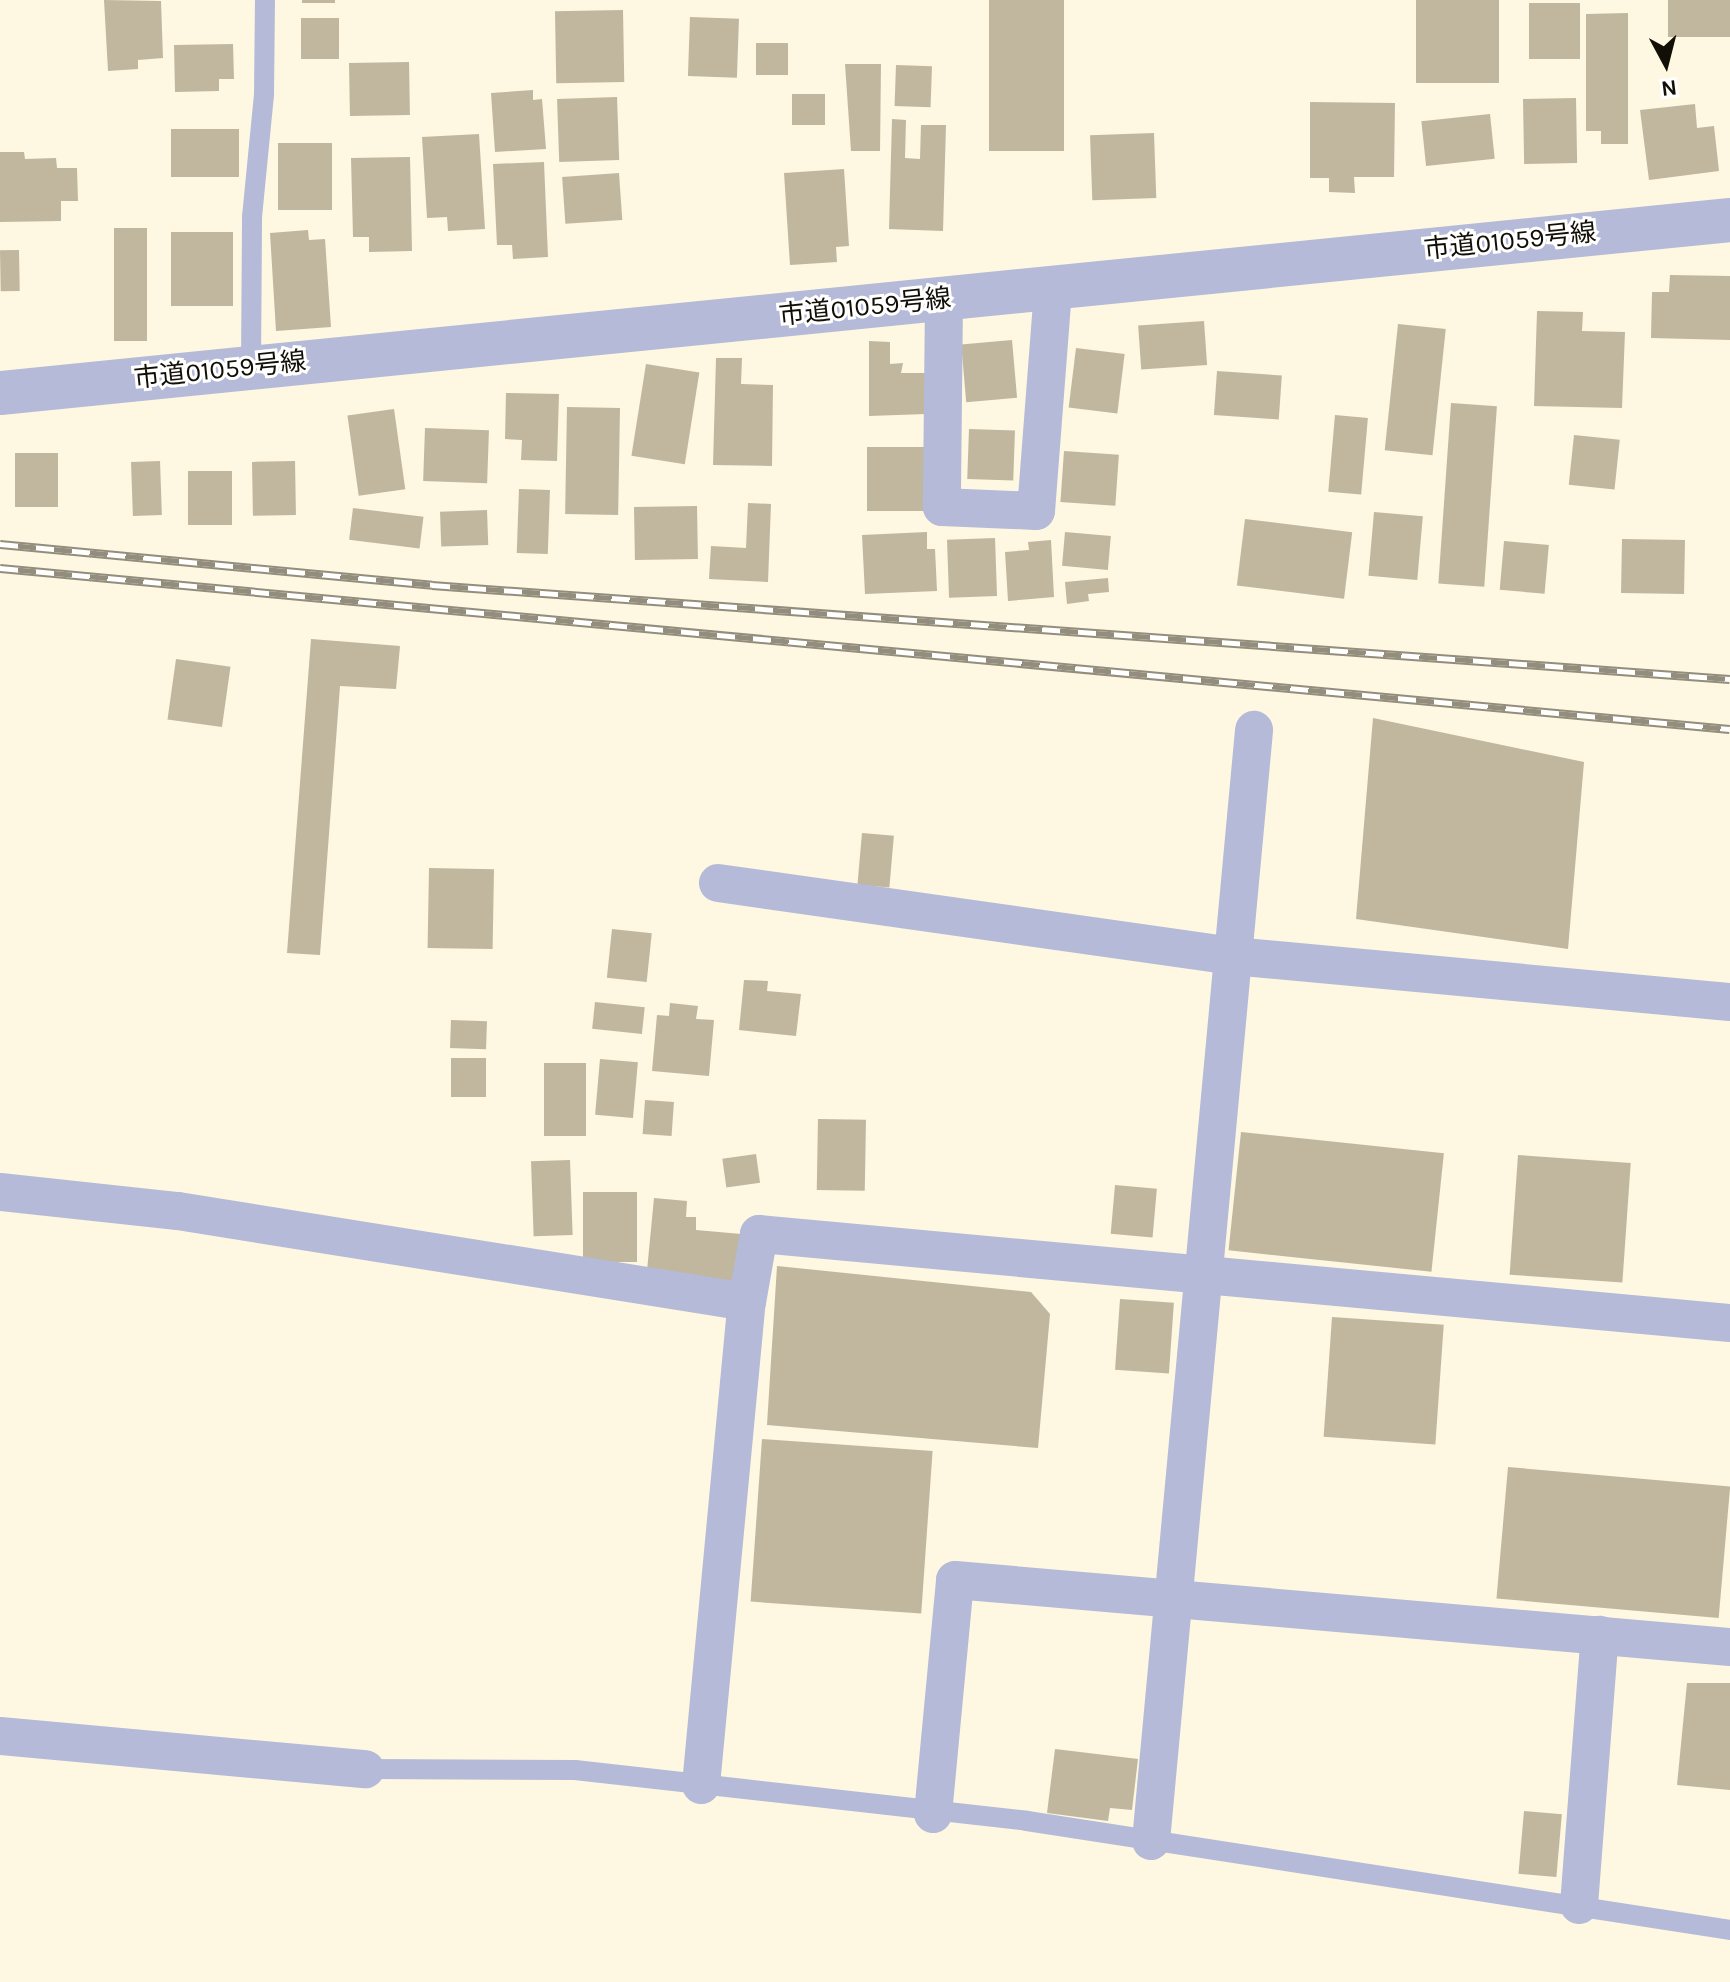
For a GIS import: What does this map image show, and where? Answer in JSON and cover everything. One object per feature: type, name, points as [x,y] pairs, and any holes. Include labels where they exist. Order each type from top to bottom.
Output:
[{"type":"street","name":"市道01059号線","points":[[0,393],[1730,220]]},
{"type":"street","points":[[944,300],[942,507],[1036,511],[1053,288]]},
{"type":"street","points":[[1151,1841],[1254,730]]},
{"type":"street","points":[[718,883],[1233,956],[1730,1002]]},
{"type":"street","points":[[0,1192],[178,1211],[747,1302]]},
{"type":"street","points":[[701,1785],[747,1302],[759,1234],[1730,1323]]},
{"type":"street","points":[[933,1814],[955,1580],[1730,1647]]},
{"type":"street","points":[[1579,1905],[1600,1635]]},
{"type":"street","points":[[0,1736],[366,1769]]},
{"type":"lane","points":[[251,367],[252,217],[264,94],[265,0]]},
{"type":"lane","points":[[366,1769],[575,1770],[933,1814],[1027,1821],[1730,1930]]},
{"type":"building","points":[[104,0],[161,1],[163,58],[138,60],[138,69],[108,71]]},
{"type":"building","points":[[302,0],[335,0],[335,3],[302,3]]},
{"type":"building","points":[[989,0],[1064,0],[1064,151],[989,151]]},
{"type":"building","points":[[1416,0],[1499,0],[1499,83],[1416,83]]},
{"type":"building","points":[[1668,0],[1730,0],[1730,37],[1668,37]]},
{"type":"building","points":[[1529,3],[1580,3],[1580,59],[1529,59]]},
{"type":"building","points":[[623,10],[624,82],[556,83],[555,11]]},
{"type":"building","points":[[1628,13],[1628,144],[1601,144],[1601,131],[1586,131],[1586,14]]},
{"type":"building","points":[[690,17],[739,19],[737,78],[688,76]]},
{"type":"building","points":[[301,18],[339,18],[339,59],[301,59]]},
{"type":"building","points":[[756,43],[788,43],[788,75],[756,75]]},
{"type":"building","points":[[233,44],[234,79],[219,79],[219,91],[175,92],[174,45]]},
{"type":"building","points":[[409,62],[410,115],[350,116],[349,63]]},
{"type":"building","points":[[845,64],[881,64],[880,151],[851,151]]},
{"type":"building","points":[[896,65],[932,66],[931,107],[895,106]]},
{"type":"building","points":[[533,90],[533,100],[542,99],[546,149],[495,152],[491,93]]},
{"type":"building","points":[[792,94],[825,94],[825,125],[792,125]]},
{"type":"building","points":[[617,97],[619,160],[559,162],[557,99]]},
{"type":"building","points":[[1576,98],[1577,163],[1524,164],[1523,99]]},
{"type":"building","points":[[1310,102],[1395,103],[1394,177],[1354,177],[1355,193],[1329,192],[1329,178],[1310,178]]},
{"type":"building","points":[[1695,104],[1697,128],[1714,126],[1719,171],[1649,180],[1640,110]]},
{"type":"building","points":[[1490,114],[1495,159],[1426,166],[1421,121]]},
{"type":"building","points":[[892,119],[906,120],[905,158],[920,159],[921,125],[946,125],[943,231],[889,229]]},
{"type":"building","points":[[171,129],[239,129],[239,177],[171,177]]},
{"type":"building","points":[[1154,133],[1156,198],[1092,200],[1090,135]]},
{"type":"building","points":[[479,134],[485,229],[448,231],[447,217],[427,218],[422,137]]},
{"type":"building","points":[[278,143],[332,143],[332,210],[278,210]]},
{"type":"building","points":[[0,152],[24,152],[25,159],[56,158],[57,168],[77,168],[78,201],[61,201],[61,221],[0,222]]},
{"type":"building","points":[[410,157],[412,251],[369,252],[369,237],[353,237],[351,158]]},
{"type":"building","points":[[544,162],[548,257],[513,259],[512,245],[497,245],[493,164]]},
{"type":"building","points":[[844,169],[849,246],[836,247],[837,262],[790,265],[784,173]]},
{"type":"building","points":[[619,173],[622,220],[565,224],[562,177]]},
{"type":"building","points":[[114,228],[147,228],[147,341],[114,341]]},
{"type":"building","points":[[308,230],[309,240],[325,239],[331,327],[276,331],[270,233]]},
{"type":"building","points":[[171,232],[233,232],[233,306],[171,306]]},
{"type":"building","points":[[0,250],[19,250],[20,291],[1,291]]},
{"type":"building","points":[[1670,275],[1730,276],[1730,340],[1651,338],[1652,292],[1669,292]]},
{"type":"building","points":[[1537,311],[1583,312],[1582,331],[1625,332],[1622,408],[1534,406]]},
{"type":"building","points":[[1204,321],[1207,365],[1141,369],[1138,326]]},
{"type":"building","points":[[1398,324],[1446,329],[1432,455],[1385,450]]},
{"type":"building","points":[[1012,340],[1017,398],[966,402],[961,344]]},
{"type":"building","points":[[869,341],[890,342],[890,364],[903,363],[901,373],[928,373],[926,414],[869,416]]},
{"type":"building","points":[[1076,348],[1125,354],[1117,414],[1069,408]]},
{"type":"building","points":[[716,358],[742,358],[741,384],[773,385],[772,466],[713,465]]},
{"type":"building","points":[[646,364],[699,372],[685,464],[631,456]]},
{"type":"building","points":[[1217,371],[1282,376],[1279,419],[1214,415]]},
{"type":"building","points":[[506,393],[559,394],[557,461],[521,460],[522,440],[505,439]]},
{"type":"building","points":[[1451,403],[1497,406],[1484,587],[1438,584]]},
{"type":"building","points":[[567,407],[620,408],[618,515],[565,514]]},
{"type":"building","points":[[394,409],[405,489],[359,496],[347,416]]},
{"type":"building","points":[[1335,415],[1368,418],[1361,495],[1328,492]]},
{"type":"building","points":[[425,428],[489,430],[487,483],[423,481]]},
{"type":"building","points":[[969,429],[1015,431],[1013,481],[967,479]]},
{"type":"building","points":[[1574,435],[1620,440],[1615,490],[1569,485]]},
{"type":"building","points":[[867,447],[924,447],[924,511],[867,511]]},
{"type":"building","points":[[1064,451],[1119,455],[1115,506],[1060,502]]},
{"type":"building","points":[[15,453],[58,453],[58,507],[15,507]]},
{"type":"building","points":[[160,461],[162,515],[133,516],[131,462]]},
{"type":"building","points":[[295,461],[296,515],[253,516],[252,462]]},
{"type":"building","points":[[188,471],[232,471],[232,525],[188,525]]},
{"type":"building","points":[[519,489],[550,490],[548,554],[517,553]]},
{"type":"building","points":[[748,503],[771,504],[768,582],[709,579],[711,546],[746,548]]},
{"type":"building","points":[[697,506],[698,559],[635,560],[634,507]]},
{"type":"building","points":[[353,508],[423,517],[420,548],[349,540]]},
{"type":"building","points":[[487,510],[488,545],[441,547],[440,512]]},
{"type":"building","points":[[1374,512],[1423,516],[1417,580],[1368,576]]},
{"type":"building","points":[[1245,519],[1352,532],[1344,599],[1237,586]]},
{"type":"building","points":[[927,532],[927,549],[935,549],[937,591],[865,594],[862,535]]},
{"type":"building","points":[[1065,532],[1111,536],[1108,570],[1062,566]]},
{"type":"building","points":[[995,538],[997,596],[949,598],[947,540]]},
{"type":"building","points":[[1622,539],[1685,540],[1684,594],[1621,593]]},
{"type":"building","points":[[1051,540],[1054,597],[1008,601],[1005,552],[1029,550],[1028,542]]},
{"type":"building","points":[[1504,541],[1549,545],[1545,594],[1500,590]]},
{"type":"building","points":[[1108,578],[1109,592],[1088,594],[1089,601],[1067,604],[1065,582]]},
{"type":"building","points":[[311,639],[400,646],[396,689],[340,686],[320,955],[287,953]]},
{"type":"building","points":[[176,659],[230,667],[222,727],[168,719]]},
{"type":"building","points":[[1373,718],[1584,762],[1568,949],[1356,919]]},
{"type":"building","points":[[862,833],[894,836],[889,888],[857,885]]},
{"type":"building","points":[[429,868],[494,869],[493,949],[428,948]]},
{"type":"building","points":[[612,929],[652,933],[647,982],[607,978]]},
{"type":"building","points":[[744,980],[768,981],[767,991],[801,994],[796,1036],[739,1030]]},
{"type":"building","points":[[595,1002],[645,1007],[642,1034],[592,1029]]},
{"type":"building","points":[[670,1003],[698,1006],[696,1019],[714,1020],[709,1076],[652,1071],[657,1015],[669,1016]]},
{"type":"building","points":[[451,1020],[487,1021],[486,1049],[450,1048]]},
{"type":"building","points":[[451,1058],[486,1058],[486,1097],[451,1097]]},
{"type":"building","points":[[600,1059],[638,1062],[633,1118],[595,1115]]},
{"type":"building","points":[[544,1063],[586,1063],[586,1136],[544,1136]]},
{"type":"building","points":[[645,1100],[674,1102],[672,1136],[643,1134]]},
{"type":"building","points":[[818,1119],[866,1120],[865,1191],[817,1190]]},
{"type":"building","points":[[1241,1132],[1444,1153],[1431,1272],[1229,1250]]},
{"type":"building","points":[[756,1154],[760,1183],[726,1187],[722,1159]]},
{"type":"building","points":[[1518,1155],[1631,1163],[1622,1283],[1510,1275]]},
{"type":"building","points":[[570,1160],[573,1235],[534,1236],[531,1161]]},
{"type":"building","points":[[1115,1185],[1157,1189],[1153,1237],[1111,1234]]},
{"type":"building","points":[[583,1192],[637,1192],[637,1262],[583,1262]]},
{"type":"building","points":[[654,1198],[687,1201],[686,1217],[696,1217],[696,1230],[741,1234],[736,1290],[646,1281]]},
{"type":"building","points":[[777,1266],[1031,1292],[1050,1314],[1038,1448],[767,1425]]},
{"type":"building","points":[[1120,1299],[1174,1303],[1169,1374],[1115,1370]]},
{"type":"building","points":[[1332,1317],[1444,1325],[1435,1445],[1324,1437]]},
{"type":"building","points":[[762,1439],[933,1451],[921,1614],[751,1602]]},
{"type":"building","points":[[1508,1467],[1730,1486],[1719,1618],[1496,1598]]},
{"type":"building","points":[[1687,1683],[1730,1683],[1730,1790],[1677,1785]]},
{"type":"building","points":[[1055,1749],[1138,1759],[1132,1810],[1110,1808],[1108,1821],[1047,1813]]},
{"type":"building","points":[[1524,1811],[1562,1814],[1556,1877],[1519,1874]]},
{"type":"railway","points":[[0,544],[432,585],[1730,679]]},
{"type":"railway","points":[[0,568],[1730,729]]}]
